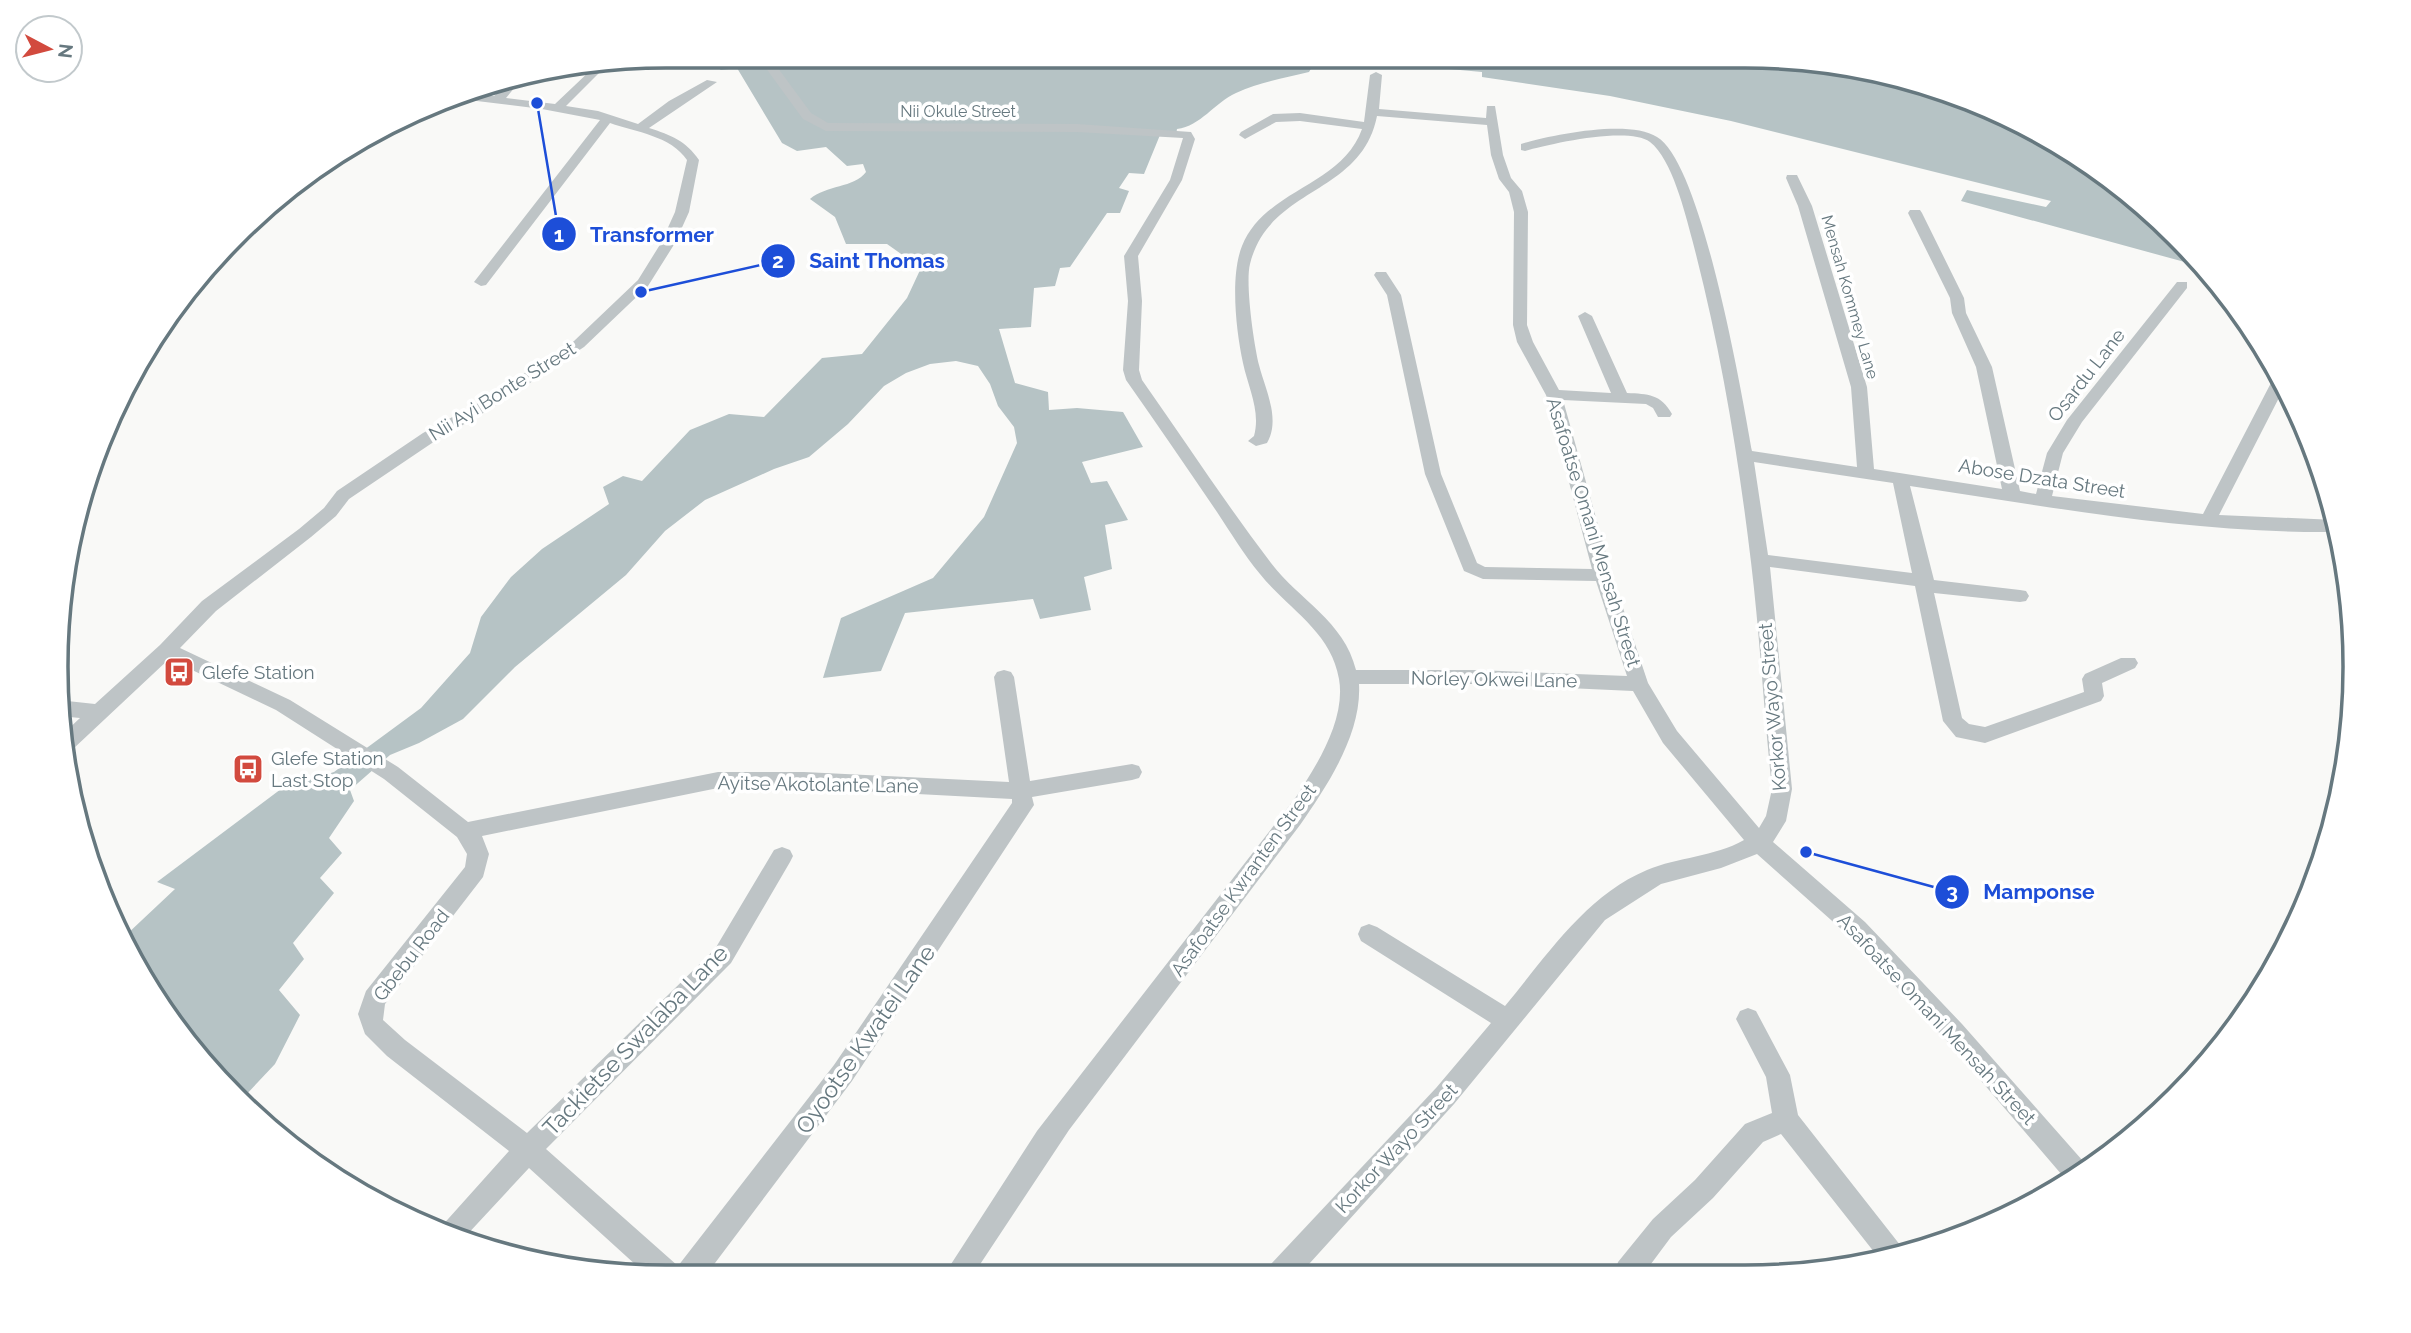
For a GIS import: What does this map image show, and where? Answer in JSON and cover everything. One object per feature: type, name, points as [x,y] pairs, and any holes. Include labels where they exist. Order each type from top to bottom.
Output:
[{"type":"street","name":"Nii Okule Street","points":[[772,68],[807,116],[825,127],[1063,128],[1187,135]]},
{"type":"street","points":[[558,107],[595,72]]},
{"type":"street","points":[[1256,441],[1261,439],[1264,433],[1261,393],[1251,369],[1248,352],[1242,267],[1244,258],[1253,235],[1267,216],[1331,176],[1359,152],[1371,119],[1376,75]]},
{"type":"street","points":[[640,129],[673,104],[711,82]]},
{"type":"street","points":[[498,99],[506,91]]},
{"type":"street","name":"Nii Ayi Bonte Street","points":[[72,737],[167,650],[209,606],[305,533],[343,495],[394,459],[486,405],[579,344],[643,283],[668,243],[682,212],[693,160],[685,148],[668,138],[608,118],[558,107],[482,98]]},
{"type":"street","name":"Asafoatse Omani Mensah Street","points":[[1371,119],[1492,116],[1504,179],[1515,191],[1521,212],[1520,325],[1525,342],[1554,396],[1603,575],[1639,684],[1670,737],[1759,843],[1857,929],[1954,1031],[2072,1167]]},
{"type":"street","points":[[481,282],[608,118]]},
{"type":"street","points":[[1245,135],[1273,118],[1371,119]]},
{"type":"street","name":"Asafoatse Kwranten Street","points":[[964,1265],[1059,1122],[1287,827],[1324,770],[1344,723],[1348,677],[1343,653],[1328,629],[1312,612],[1286,593],[1266,570],[1134,380],[1131,370],[1135,301],[1131,256],[1176,180],[1189,139],[1187,135]]},
{"type":"street","name":"Korkor Wayo Street","points":[[1288,1265],[1445,1096],[1597,913],[1616,899],[1660,875],[1751,849],[1772,829],[1782,789],[1760,560],[1743,455],[1704,254],[1683,187],[1668,153],[1652,138],[1639,135],[1564,136],[1525,147]]},
{"type":"street","name":"Mensah Kommey Lane","points":[[1792,178],[1805,206],[1859,387],[1866,471]]},
{"type":"street","points":[[1915,213],[1957,299],[1959,313],[1984,367],[2012,494]]},
{"type":"street","points":[[1381,275],[1394,295],[1433,474],[1470,567],[1483,573],[1603,575]]},
{"type":"street","name":"Osardu Lane","points":[[2043,500],[2055,453],[2076,420],[2182,285]]},
{"type":"street","points":[[1585,316],[1621,398]]},
{"type":"street","points":[[2208,520],[2275,390]]},
{"type":"street","points":[[1554,396],[1649,399],[1659,405],[1664,414]]},
{"type":"street","name":"Abose Dzata Street","points":[[1743,455],[1866,471],[2106,510],[2208,520],[2325,525]]},
{"type":"street","points":[[1900,477],[1953,721],[1963,731],[1984,735],[2094,696],[2092,680],[2128,663]]},
{"type":"street","points":[[1760,560],[2020,596]]},
{"type":"street","points":[[167,650],[273,699],[391,773],[465,831]]},
{"type":"street","points":[[1004,677],[1021,791]]},
{"type":"street","name":"Norley Okwei Lane","points":[[1348,677],[1477,677],[1639,684]]},
{"type":"street","points":[[70,709],[99,712]]},
{"type":"street","name":"Ayitse Akotolante Lane","points":[[465,831],[718,780],[804,779],[1021,791],[1132,772]]},
{"type":"street","name":"Oyootse Kwatei Lane","points":[[697,1265],[772,1172],[929,948],[995,843],[1023,805],[1021,791]]},
{"type":"street","name":"Gbebu Road","points":[[465,831],[475,844],[478,854],[475,870],[374,999],[370,1014],[373,1026],[396,1048],[528,1150],[656,1264]]},
{"type":"street","name":"Tackietse Swalaba Lane","points":[[456,1226],[528,1150],[723,956],[782,856]]},
{"type":"street","points":[[1369,934],[1508,1021]]},
{"type":"street","points":[[1748,1020],[1778,1075],[1786,1120],[1886,1247]]},
{"type":"street","points":[[1633,1265],[1662,1228],[1704,1189],[1754,1133],[1786,1120]]},
{"type":"shaded area","points":[[737,68],[1311,68],[1309,72],[1245,89],[1228,97],[1193,124],[1177,129],[1176,135],[1160,135],[1144,174],[1129,173],[1119,188],[1129,191],[1120,213],[1107,213],[1070,267],[1060,268],[1055,286],[1034,288],[1031,327],[999,329],[1015,383],[1048,392],[1049,410],[1077,408],[1123,412],[1143,447],[1082,462],[1091,483],[1107,481],[1128,520],[1105,525],[1112,569],[1084,577],[1091,610],[1040,619],[1033,599],[905,613],[881,671],[823,678],[841,618],[933,578],[984,517],[1017,443],[1014,427],[998,406],[990,384],[978,366],[956,361],[930,364],[906,373],[884,386],[848,424],[809,457],[774,469],[705,500],[665,531],[626,575],[515,667],[463,719],[390,755],[350,790],[354,801],[329,838],[342,853],[320,878],[334,893],[293,943],[304,959],[279,990],[300,1015],[275,1064],[247,1094],[192,1031],[148,966],[130,931],[175,889],[157,882],[281,789],[334,772],[421,708],[470,653],[481,617],[511,577],[542,549],[609,504],[603,487],[623,476],[642,481],[690,430],[729,414],[764,417],[822,358],[862,354],[907,298],[921,268],[887,244],[846,244],[835,217],[810,199],[861,177],[866,172],[863,164],[847,166],[826,147],[797,151],[782,143]]},
{"type":"shaded area","points":[[1438,68],[1744,68],[1823,73],[1899,89],[1973,114],[2044,148],[2109,192],[2168,243],[2185,262],[1961,201],[1967,190],[2046,207],[2051,201],[1731,121],[1610,96],[1482,77],[1482,72]]},
{"type":"place","name":"Transformer","points":[[537,103]]},
{"type":"place","name":"Saint Thomas","points":[[641,292]]},
{"type":"place","name":"Glefe Station","points":[[179,672]]},
{"type":"place","name":"Glefe Station Last Stop","points":[[248,769]]},
{"type":"place","name":"Mamponse","points":[[1806,852]]}]
